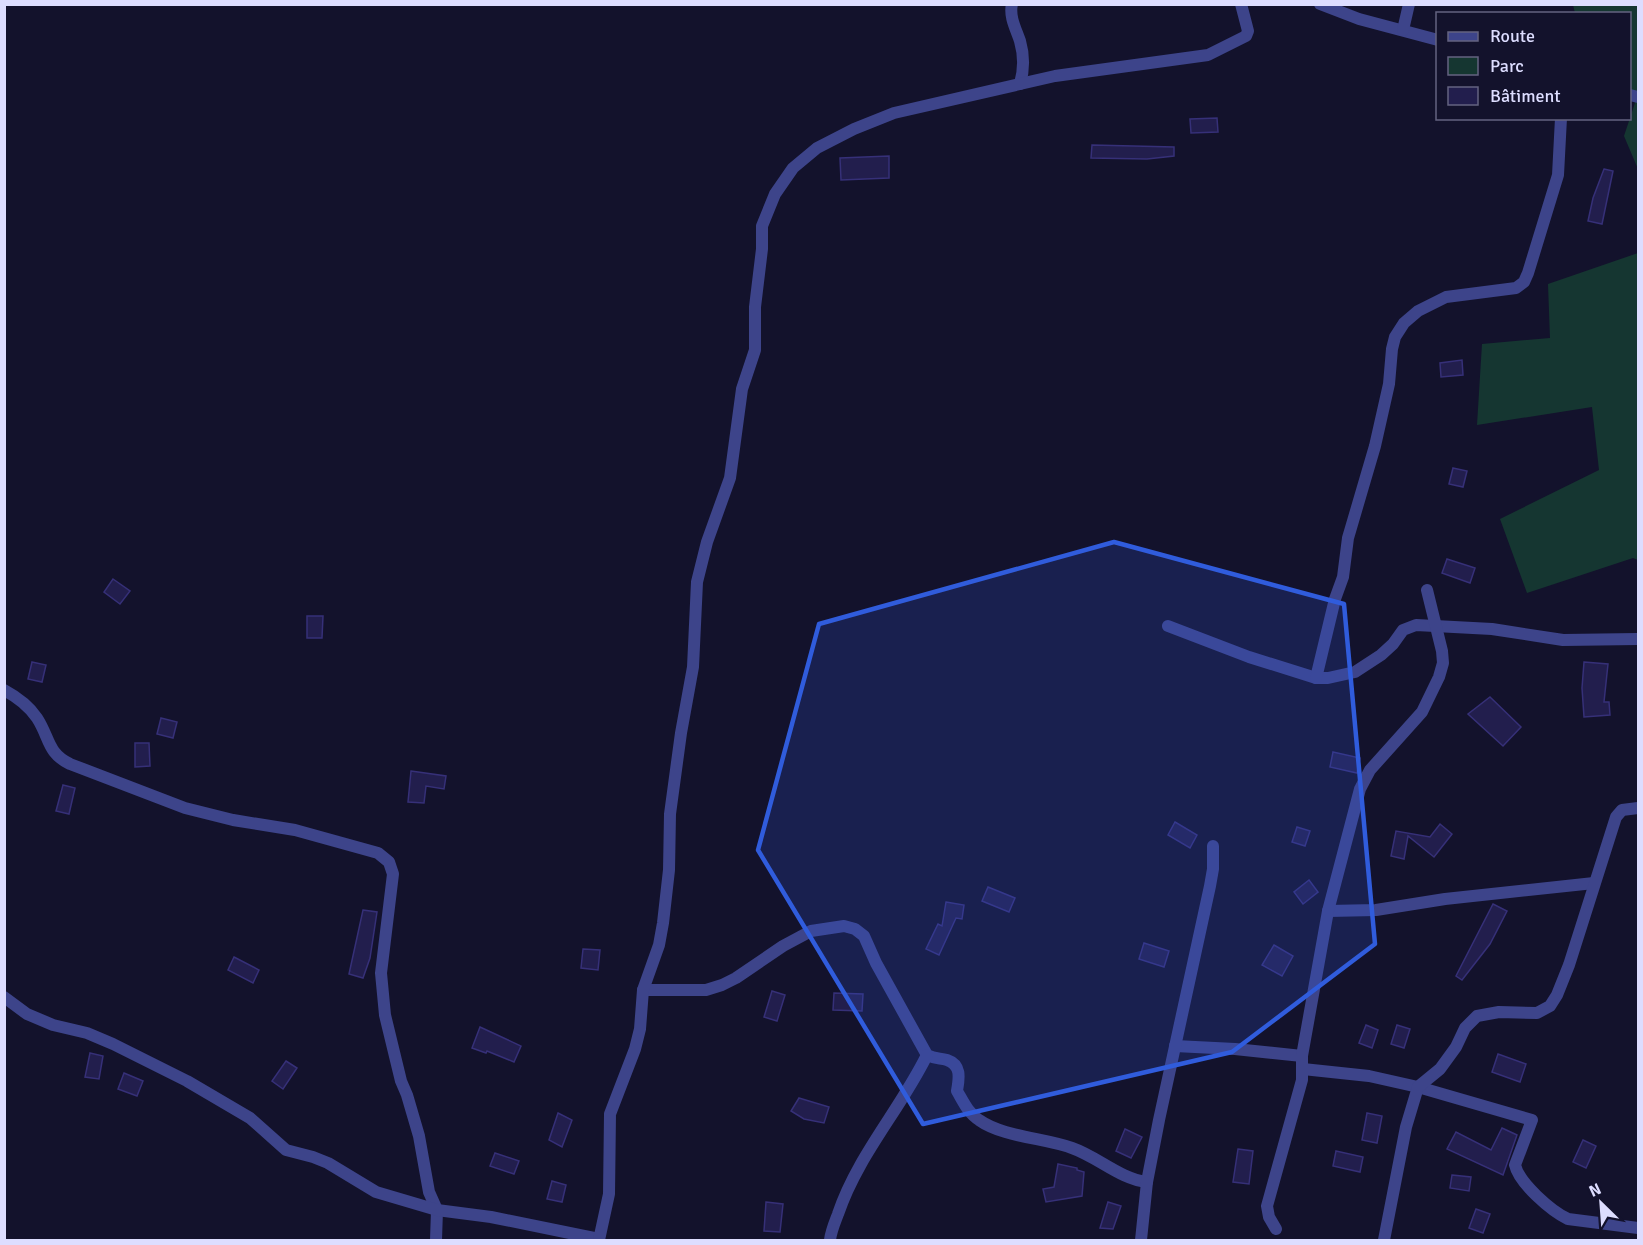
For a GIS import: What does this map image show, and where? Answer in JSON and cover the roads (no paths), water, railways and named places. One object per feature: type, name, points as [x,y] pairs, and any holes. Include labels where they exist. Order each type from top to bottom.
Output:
[{"type":"street","points":[[1012,4],[1011,16],[1022,50],[1020,84]]},
{"type":"street","points":[[4,998],[27,1014],[53,1025],[113,1044],[223,1101],[250,1118],[286,1150],[328,1163],[376,1192],[437,1210],[490,1217],[599,1240],[609,1194],[610,1114],[635,1049],[640,1029],[643,990],[659,945],[663,923],[669,870],[670,814],[693,667],[697,582],[707,542],[730,478],[742,389],[755,350],[755,308],[762,249],[762,226],[775,194],[793,168],[817,148],[854,129],[894,113],[1055,76],[1208,55],[1246,36],[1248,31],[1241,4]]},
{"type":"street","points":[[1320,4],[1359,18],[1436,40]]},
{"type":"street","points":[[1403,30],[1409,4]]},
{"type":"street","points":[[1316,678],[1335,599],[1343,577],[1348,538],[1380,426],[1389,384],[1395,337],[1404,323],[1418,311],[1446,297],[1516,288],[1524,282],[1558,175],[1561,120]]},
{"type":"street","points":[[1276,1229],[1269,1217],[1268,1206],[1291,1125],[1328,911],[1360,789],[1370,770],[1422,712],[1439,677],[1443,663],[1426,590]]},
{"type":"street","points":[[1168,626],[1249,657],[1316,678],[1328,678],[1355,672],[1381,655],[1403,630],[1416,625],[1492,629],[1563,640],[1638,639]]},
{"type":"street","points":[[4,690],[19,698],[36,717],[54,753],[70,764],[185,808],[233,820],[324,837],[378,853],[389,862],[393,874],[381,973],[385,1015],[399,1074],[419,1136],[429,1192],[437,1210],[436,1240]]},
{"type":"street","points":[[1384,1240],[1406,1127],[1418,1087],[1440,1069],[1456,1047],[1465,1028],[1477,1016],[1499,1012],[1537,1013],[1550,1006],[1569,965],[1616,817],[1622,810],[1638,808]]},
{"type":"street","points":[[1142,1240],[1147,1182],[1210,886],[1213,846]]},
{"type":"street","points":[[1328,911],[1376,910],[1456,898],[1594,883]]},
{"type":"street","points":[[643,990],[706,990],[736,978],[783,946],[811,931],[844,926],[855,929],[864,936],[876,963],[927,1055],[947,1060],[955,1065],[960,1074],[957,1091],[969,1112],[994,1128],[1072,1148],[1134,1181],[1147,1182]]},
{"type":"street","points":[[1175,1046],[1235,1049],[1302,1062],[1418,1087],[1532,1120],[1515,1165],[1522,1180],[1558,1215],[1568,1219],[1638,1228]]},
{"type":"street","points":[[830,1240],[843,1198],[868,1150],[914,1081],[927,1055]]}]
